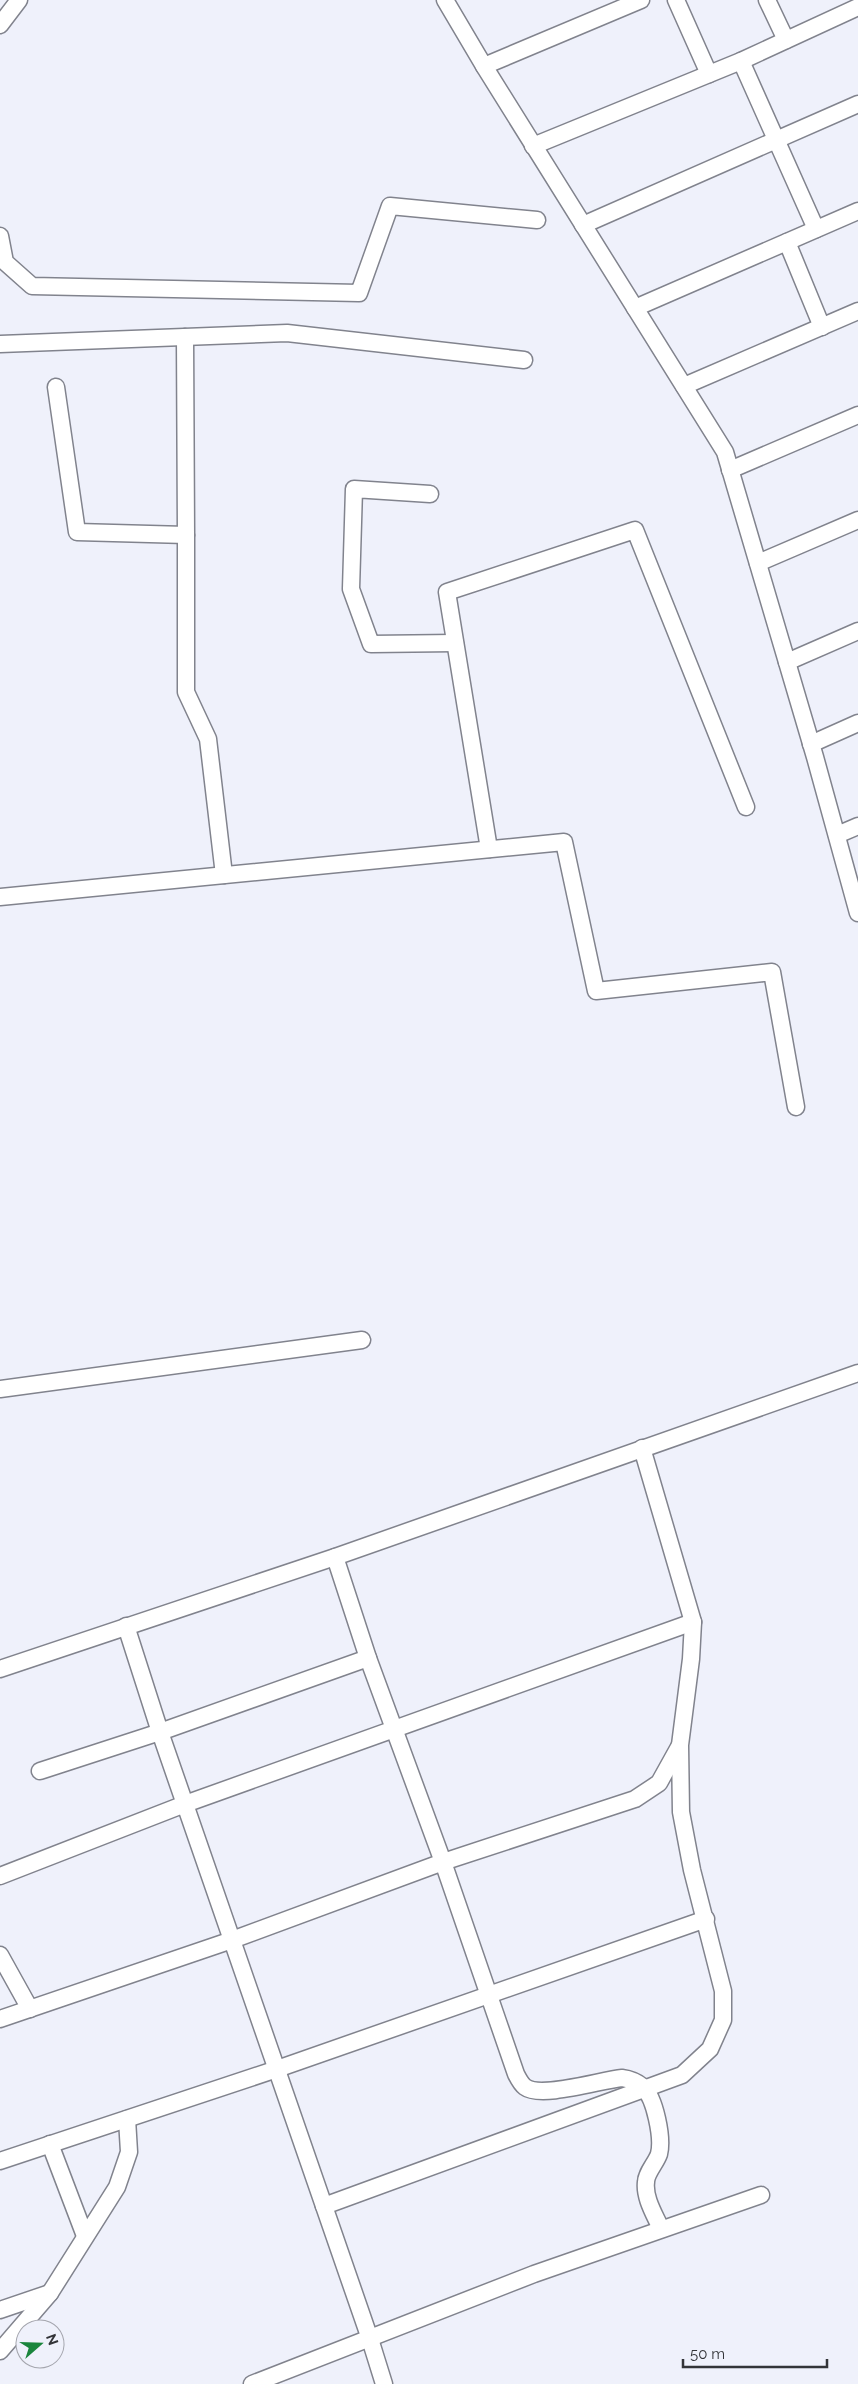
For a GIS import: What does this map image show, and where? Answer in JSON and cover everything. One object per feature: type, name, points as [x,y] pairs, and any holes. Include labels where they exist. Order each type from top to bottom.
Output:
[{"type":"street","points":[[0,25],[19,0]]},
{"type":"street","points":[[445,0],[533,146],[725,452],[811,744],[858,913]]},
{"type":"street","points":[[484,66],[641,0]]},
{"type":"street","points":[[676,0],[709,74]]},
{"type":"street","points":[[767,0],[786,40]]},
{"type":"street","points":[[533,146],[741,61],[858,7]]},
{"type":"street","points":[[741,61],[816,229]]},
{"type":"street","points":[[583,225],[858,104]]},
{"type":"street","points":[[0,236],[6,262],[32,286],[360,293],[390,206],[537,220]]},
{"type":"street","points":[[635,308],[858,211]]},
{"type":"street","points":[[787,242],[822,327]]},
{"type":"street","points":[[684,386],[822,327],[856,316]]},
{"type":"street","points":[[0,344],[287,333],[524,360]]},
{"type":"street","points":[[186,337],[186,692],[208,739],[224,875]]},
{"type":"street","points":[[56,387],[77,532],[186,535]]},
{"type":"street","points":[[730,470],[858,415]]},
{"type":"street","points":[[430,494],[354,489],[351,589],[371,644],[455,643]]},
{"type":"street","points":[[758,563],[858,520]]},
{"type":"street","points":[[489,849],[447,592],[635,530],[746,807]]},
{"type":"street","points":[[787,662],[858,631]]},
{"type":"street","points":[[811,744],[858,723]]},
{"type":"street","points":[[837,835],[858,826]]},
{"type":"street","points":[[0,897],[564,842],[596,991],[772,972],[796,1107]]},
{"type":"street","points":[[0,1389],[362,1340]]},
{"type":"street","points":[[0,1669],[335,1557],[858,1373]]},
{"type":"street","points":[[324,2206],[682,2075],[710,2049],[723,2020],[723,1991],[692,1870],[681,1812],[680,1745],[691,1659],[693,1622],[642,1448]]},
{"type":"street","points":[[335,1557],[368,1658],[443,1862],[516,2074],[525,2087],[536,2091],[553,2091],[622,2078],[631,2080],[645,2088],[656,2113],[661,2136],[659,2152],[646,2179],[646,2192],[662,2229]]},
{"type":"street","points":[[0,1876],[185,1804],[693,1622]]},
{"type":"street","points":[[126,1626],[160,1732],[370,2338],[384,2384]]},
{"type":"street","points":[[40,1771],[160,1732],[368,1658]]},
{"type":"street","points":[[0,2019],[232,1940],[443,1862],[634,1799],[659,1783],[680,1745]]},
{"type":"street","points":[[0,2161],[277,2069],[706,1919]]},
{"type":"street","points":[[0,1955],[30,2009]]},
{"type":"street","points":[[0,2352],[50,2293],[117,2187],[129,2152],[126,2119]]},
{"type":"street","points":[[50,2144],[85,2236]]},
{"type":"street","points":[[252,2384],[534,2274],[761,2195]]},
{"type":"street","points":[[0,2310],[50,2293]]}]
